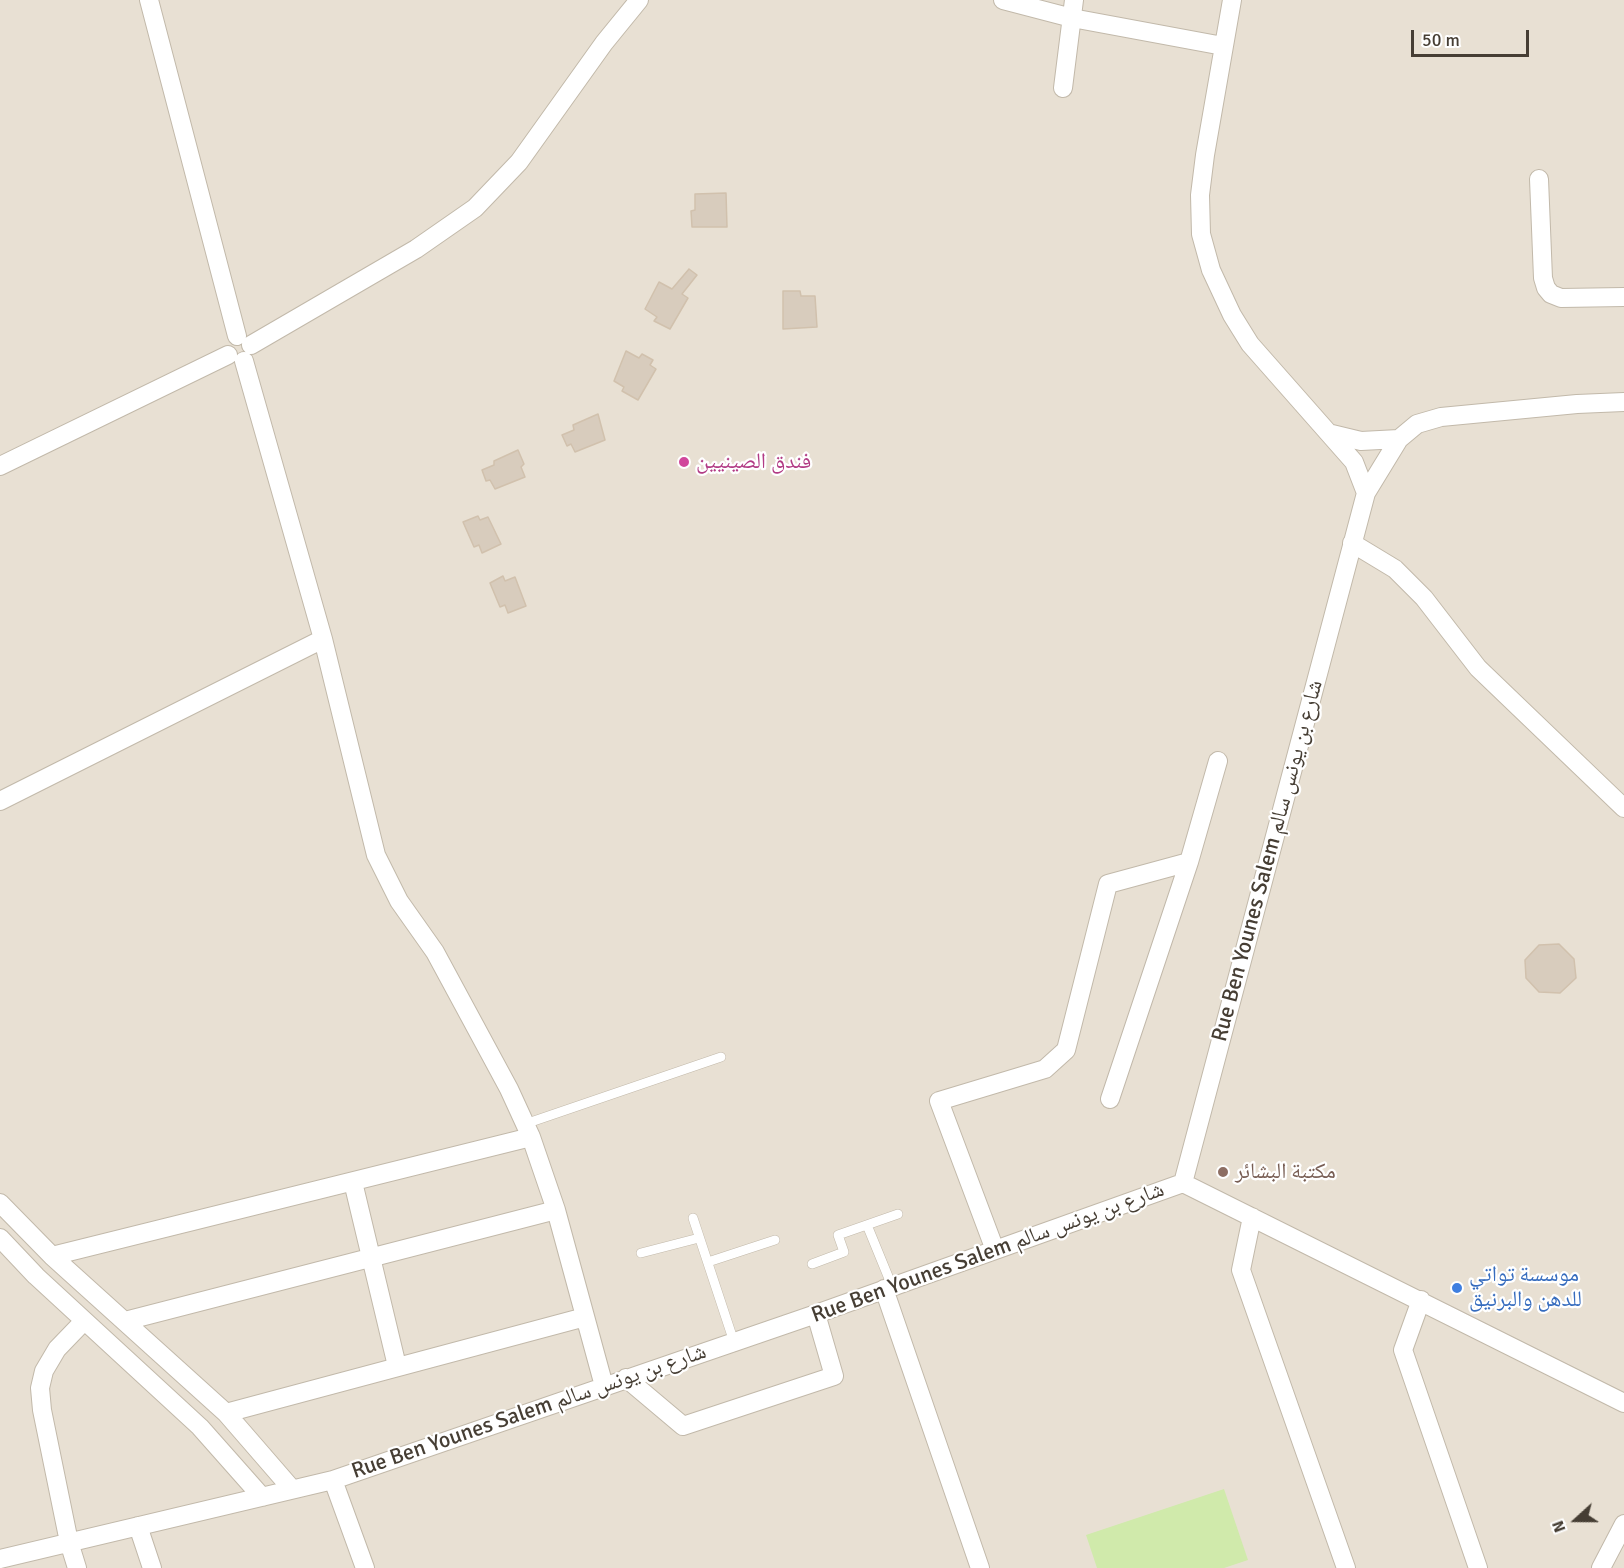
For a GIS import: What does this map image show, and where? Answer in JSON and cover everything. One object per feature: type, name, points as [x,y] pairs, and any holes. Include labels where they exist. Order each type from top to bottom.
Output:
[{"type":"street","points":[[149,0],[240,349],[323,639],[376,855],[399,901],[435,952],[509,1089],[528,1131],[556,1210],[604,1386]]},
{"type":"street","points":[[0,466],[240,349],[416,249],[474,208],[519,162],[604,43],[639,0]]},
{"type":"street","points":[[1003,0],[1072,18],[1223,46]]},
{"type":"street","points":[[1063,88],[1074,0]]},
{"type":"street","points":[[1232,0],[1200,195],[1201,234],[1211,270],[1232,315],[1250,344],[1332,434],[1354,462],[1366,493]]},
{"type":"street","points":[[1539,179],[1543,278],[1546,288],[1551,294],[1561,298],[1624,297]]},
{"type":"street","name":"Rue Ben Younes Salem شارع بن يونس سالم","points":[[0,1559],[262,1497],[291,1488],[333,1480],[816,1314],[1183,1183],[1366,493],[1399,439],[1417,424],[1441,417],[1576,404],[1624,402]]},
{"type":"street","points":[[1332,434],[1361,441],[1399,439]]},
{"type":"street","points":[[1352,543],[1395,569],[1417,591],[1478,668],[1624,808]]},
{"type":"street","points":[[0,801],[323,639]]},
{"type":"street","points":[[1110,1099],[1189,862],[1218,761]]},
{"type":"street","points":[[995,1250],[939,1101],[1045,1069],[1066,1050],[1108,884],[1189,862]]},
{"type":"street","points":[[52,1256],[353,1182],[528,1131]]},
{"type":"street","points":[[353,1182],[397,1366]]},
{"type":"street","points":[[1183,1183],[1624,1402]]},
{"type":"street","points":[[0,1203],[52,1256],[226,1413],[291,1488]]},
{"type":"street","points":[[125,1322],[556,1210]]},
{"type":"street","points":[[1252,1217],[1241,1270],[1346,1568]]},
{"type":"street","points":[[0,1238],[84,1321],[200,1427],[262,1497]]},
{"type":"street","points":[[888,1287],[980,1568]]},
{"type":"street","points":[[1421,1300],[1403,1350],[1478,1568]]},
{"type":"street","points":[[626,1378],[683,1426],[834,1376],[816,1314]]},
{"type":"street","points":[[226,1413],[585,1317]]},
{"type":"street","points":[[77,1568],[69,1542],[42,1410],[40,1388],[44,1371],[57,1349],[84,1321]]},
{"type":"street","points":[[333,1480],[365,1568]]},
{"type":"street","points":[[138,1526],[152,1568]]},
{"type":"street","points":[[1601,1568],[1624,1527]]},
{"type":"lane","points":[[528,1131],[721,1057]]},
{"type":"lane","points":[[812,1264],[844,1252],[838,1235],[898,1214]]},
{"type":"lane","points":[[693,1218],[734,1342]]},
{"type":"lane","points":[[867,1225],[888,1287]]},
{"type":"lane","points":[[641,1252],[699,1238]]},
{"type":"lane","points":[[708,1262],[775,1240]]},
{"type":"shaded area","points":[[0,0],[1624,0],[1624,1568],[0,1568]]},
{"type":"green space","points":[[1224,1489],[1248,1560],[1224,1568],[1097,1568],[1086,1535]]},
{"type":"building","points":[[726,193],[727,227],[692,227],[691,211],[695,210],[695,194]]},
{"type":"building","points":[[689,269],[697,275],[682,294],[688,298],[670,329],[654,321],[657,317],[645,309],[659,282],[672,289]]},
{"type":"building","points":[[783,291],[800,291],[801,296],[815,296],[817,327],[783,329]]},
{"type":"building","points":[[626,351],[639,358],[642,354],[653,360],[650,365],[656,369],[638,400],[622,391],[624,387],[614,381]]},
{"type":"building","points":[[598,414],[605,440],[575,452],[571,444],[567,446],[562,435],[574,430],[573,425]]},
{"type":"building","points":[[518,450],[524,464],[521,467],[525,477],[495,489],[490,480],[486,481],[482,470],[494,465],[494,461]]},
{"type":"building","points":[[478,516],[480,520],[488,517],[501,544],[482,553],[479,545],[474,547],[463,522]]},
{"type":"building","points":[[503,576],[505,581],[515,577],[526,606],[508,613],[505,605],[500,607],[490,583]]},
{"type":"building","points":[[1559,944],[1574,959],[1576,978],[1560,993],[1539,992],[1526,978],[1525,960],[1539,945]]},
{"type":"place","name":"فندق الصينيين","points":[[684,462]]},
{"type":"place","name":"مكتبة البشائر","points":[[1223,1172]]},
{"type":"place","name":"موسسة تواتي للدهن والبرنيق","points":[[1457,1288]]}]
